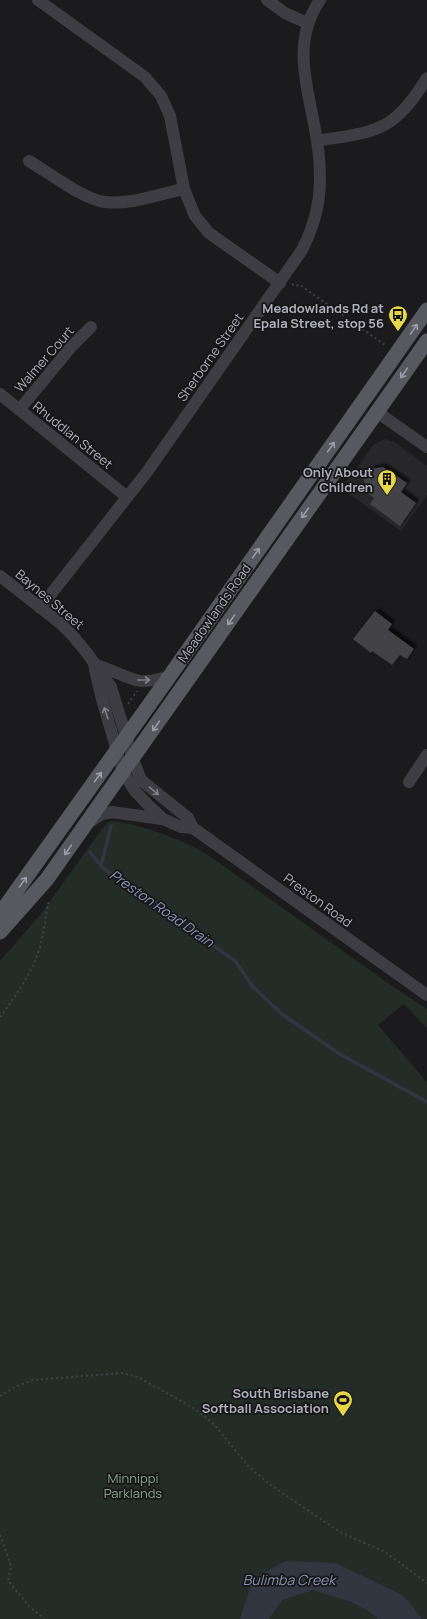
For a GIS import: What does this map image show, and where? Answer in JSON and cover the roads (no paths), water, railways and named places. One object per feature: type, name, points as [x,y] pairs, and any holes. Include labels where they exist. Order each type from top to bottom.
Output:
[{"type":"main road","name":"Meadowlands Road","points":[[0,914],[427,310]]},
{"type":"main road","name":"Meadowlands Road","points":[[0,932],[47,879],[427,341]]},
{"type":"street","points":[[38,0],[145,77],[161,96],[170,116],[184,189],[195,216],[209,234],[281,281]]},
{"type":"street","points":[[267,0],[285,13],[307,23]]},
{"type":"street","name":"Sherborne Street","points":[[40,608],[147,472],[281,281],[312,232],[319,205],[320,179],[317,142],[305,80],[303,58],[307,23],[320,0]]},
{"type":"street","points":[[317,142],[372,131],[396,118],[413,99],[427,78]]},
{"type":"street","points":[[29,160],[81,193],[104,202],[123,202],[184,189]]},
{"type":"street","name":"Walmer Court","points":[[19,410],[72,346],[91,327]]},
{"type":"street","name":"Rhuddlan Street","points":[[0,394],[128,497]]},
{"type":"street","points":[[377,412],[427,447]]},
{"type":"street","name":"Baynes Street","points":[[0,576],[72,635],[87,653],[94,665],[111,687],[133,759]]},
{"type":"street","points":[[94,665],[106,667],[125,676],[143,681],[169,677]]},
{"type":"street","name":"Baynes Street","points":[[94,665],[123,772]]},
{"type":"street","points":[[409,782],[427,755]]},
{"type":"street","name":"Preston Road","points":[[133,759],[141,780],[188,818],[193,828],[427,995]]},
{"type":"street","name":"Preston Road","points":[[123,772],[138,795],[163,819],[181,827],[193,828]]},
{"type":"street","points":[[86,824],[102,814],[112,812],[163,819]]},
{"type":"water","name":"Bulimba Creek","points":[[286,1561],[336,1563],[404,1596],[422,1619],[378,1619],[367,1610],[351,1602],[313,1590],[282,1600],[269,1619],[240,1619],[251,1585],[258,1576]]},
{"type":"waterway","points":[[101,866],[111,826]]},
{"type":"waterway","name":"Preston Road Drain","points":[[90,852],[101,866],[129,888],[181,918],[206,940],[235,961],[253,987],[282,1014],[338,1053],[427,1102]]},
{"type":"place","name":"Meadowlands Rd at Epala Street, stop 56","points":[[398,332]]},
{"type":"place","name":"Only About Children","points":[[387,496]]},
{"type":"place","name":"South Brisbane Softball Association","points":[[343,1417]]},
{"type":"park label","name":"Minnippi Parklands","points":[[133,1486]]}]
